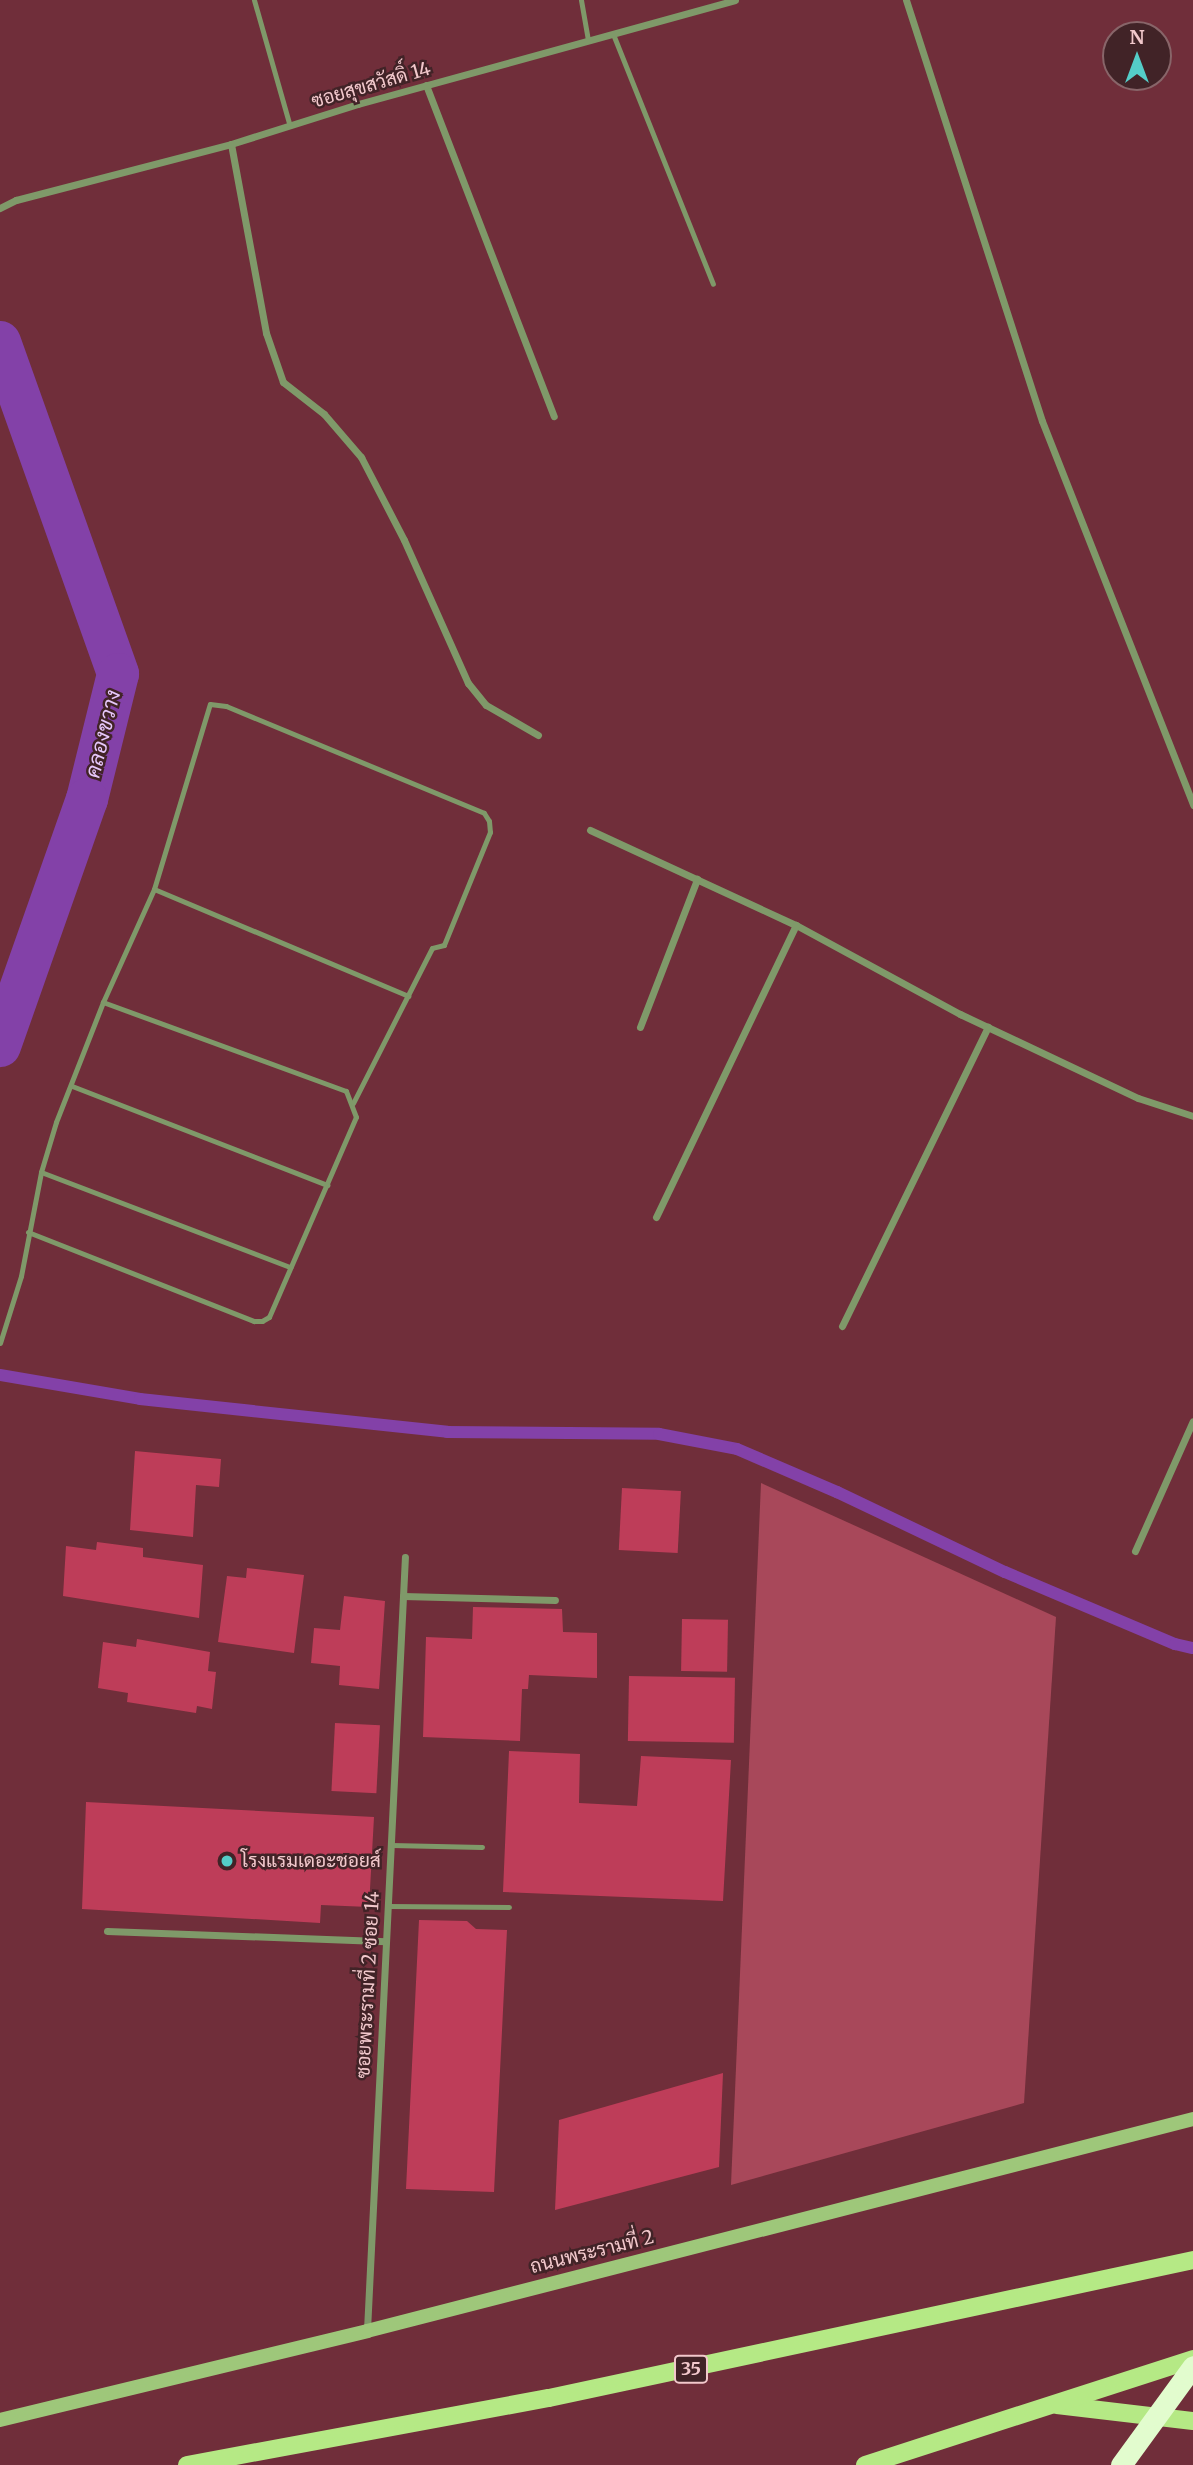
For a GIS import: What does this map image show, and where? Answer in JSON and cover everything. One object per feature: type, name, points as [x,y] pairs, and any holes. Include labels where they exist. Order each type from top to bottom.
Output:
[{"type":"highway","points":[[1121,2465],[1193,2366]]},
{"type":"main road","name":"ถนนพระรามที่ 2","points":[[0,2420],[367,2331],[1193,2119]]},
{"type":"main road","name":"35","points":[[187,2465],[549,2398],[1193,2260]]},
{"type":"main road","points":[[865,2465],[1193,2359]]},
{"type":"main road","points":[[1051,2404],[1193,2421]]},
{"type":"street","name":"ซอยสุขสวัสดิ์ 14","points":[[0,208],[16,200],[231,144],[426,85],[736,0]]},
{"type":"street","points":[[906,0],[1042,421],[1193,805]]},
{"type":"street","points":[[426,85],[554,416]]},
{"type":"street","points":[[231,144],[266,333],[283,382],[324,414],[362,457],[404,540],[468,683],[486,705],[538,735]]},
{"type":"street","points":[[590,830],[796,925],[988,1027],[1138,1098],[1193,1116]]},
{"type":"street","points":[[640,1027],[697,879]]},
{"type":"street","points":[[656,1217],[796,925]]},
{"type":"street","points":[[842,1326],[988,1027]]},
{"type":"street","points":[[1135,1551],[1193,1421]]},
{"type":"street","name":"ซอยพระรามที่ 2 ซอย 14","points":[[367,2331],[405,1557]]},
{"type":"street","points":[[403,1596],[555,1600]]},
{"type":"street","points":[[107,1931],[386,1941]]},
{"type":"lane","points":[[254,0],[290,126]]},
{"type":"lane","points":[[582,0],[589,40]]},
{"type":"lane","points":[[613,34],[713,284]]},
{"type":"lane","points":[[0,1343],[21,1276],[41,1172],[103,1002],[154,889],[210,704],[218,702],[484,813],[490,832],[443,945],[432,948],[353,1103]]},
{"type":"lane","points":[[154,889],[408,996]]},
{"type":"lane","points":[[28,1232],[254,1321],[269,1317],[356,1116],[346,1091],[103,1002]]},
{"type":"lane","points":[[72,1086],[327,1185]]},
{"type":"lane","points":[[41,1172],[290,1267]]},
{"type":"lane","points":[[391,1845],[482,1847]]},
{"type":"lane","points":[[388,1906],[509,1907]]},
{"type":"shaded area","points":[[761,1483],[1056,1617],[1024,2103],[731,2185]]},
{"type":"building","points":[[135,1451],[221,1459],[219,1487],[196,1485],[193,1537],[130,1530]]},
{"type":"building","points":[[622,1488],[681,1491],[678,1553],[619,1550]]},
{"type":"building","points":[[97,1542],[143,1548],[143,1557],[203,1565],[199,1618],[63,1596],[66,1546],[96,1550]]},
{"type":"building","points":[[247,1568],[304,1575],[294,1653],[218,1642],[227,1576],[246,1578]]},
{"type":"building","points":[[344,1596],[385,1601],[379,1689],[339,1685],[340,1666],[311,1663],[314,1628],[340,1630]]},
{"type":"building","points":[[473,1607],[562,1609],[563,1632],[597,1633],[597,1678],[529,1675],[528,1689],[522,1689],[520,1741],[423,1737],[426,1637],[472,1639]]},
{"type":"building","points":[[682,1619],[728,1620],[727,1672],[681,1671]]},
{"type":"building","points":[[137,1639],[210,1652],[208,1671],[216,1672],[212,1709],[197,1706],[196,1713],[127,1702],[128,1693],[98,1688],[103,1642],[136,1647]]},
{"type":"building","points":[[629,1676],[735,1678],[734,1743],[628,1741]]},
{"type":"building","points":[[335,1723],[380,1725],[376,1793],[331,1791]]},
{"type":"building","points":[[509,1751],[580,1754],[579,1803],[637,1806],[641,1756],[731,1760],[723,1901],[503,1892]]},
{"type":"building","name":"โรงแรมเดอะชอยส์","points":[[86,1802],[374,1817],[369,1907],[321,1905],[320,1923],[82,1909]]},
{"type":"building","points":[[419,1920],[467,1921],[476,1929],[507,1930],[494,2192],[406,2189]]},
{"type":"building","points":[[723,2073],[719,2167],[555,2210],[559,2120]]},
{"type":"waterway","name":"คลองขวาง","points":[[0,342],[118,674],[87,799],[0,1046]]},
{"type":"waterway","points":[[0,1375],[140,1399],[447,1432],[659,1434],[737,1449],[837,1492],[1005,1572],[1175,1644],[1193,1648]]},
{"type":"place","name":"โรงแรมเดอะชอยส์","points":[[227,1861]]}]
